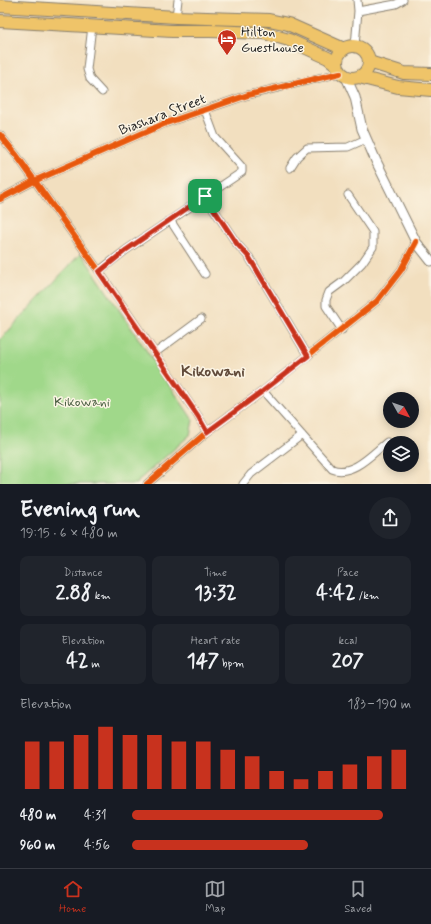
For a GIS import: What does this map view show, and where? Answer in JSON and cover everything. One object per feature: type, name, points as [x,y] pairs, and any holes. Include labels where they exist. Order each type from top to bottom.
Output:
[{"type":"highway","points":[[0,6],[176,17],[278,21],[350,48],[365,52],[369,62],[366,71],[360,77],[353,79],[341,72],[328,58],[289,40],[270,34],[172,31],[0,21]]},
{"type":"highway","points":[[341,72],[338,56],[350,48]]},
{"type":"highway","points":[[369,62],[404,73],[431,74]]},
{"type":"highway","points":[[360,77],[398,87],[431,90]]},
{"type":"street","points":[[176,17],[178,0]]},
{"type":"street","points":[[350,48],[358,11],[357,0]]},
{"type":"street","points":[[358,11],[396,4],[403,0]]},
{"type":"street","points":[[92,26],[87,69],[90,79],[102,92]]},
{"type":"street","points":[[341,72],[354,97],[366,139],[416,242],[431,260]]},
{"type":"street","name":"Biashara Street","points":[[0,199],[34,181],[166,123],[248,95],[341,72]]},
{"type":"street","points":[[99,272],[126,250],[242,172],[242,166],[215,136],[205,110]]},
{"type":"street","points":[[0,135],[17,156],[99,272],[198,416],[207,432]]},
{"type":"street","points":[[290,168],[297,157],[307,148],[348,147],[366,139]]},
{"type":"street","points":[[342,330],[326,306],[326,300],[329,292],[344,281],[362,263],[372,247],[373,232],[348,194]]},
{"type":"street","points":[[205,196],[237,244],[249,257],[308,356]]},
{"type":"street","points":[[170,220],[205,274]]},
{"type":"street","points":[[147,484],[207,432],[263,391],[378,302],[401,270],[416,242]]},
{"type":"street","points":[[155,353],[201,319]]},
{"type":"street","points":[[263,391],[332,469],[342,471],[359,464],[383,445]]},
{"type":"street","points":[[243,484],[251,474],[302,435]]},
{"type":"green space","name":"Kikowani","points":[[81,253],[193,420],[190,435],[140,479],[137,484],[0,484],[0,340]]},
{"type":"cycle path","points":[[0,199],[34,181],[166,123],[248,95],[340,73]]},
{"type":"cycle path","points":[[0,135],[17,156],[99,271],[198,416],[207,432]]},
{"type":"cycle path","points":[[147,484],[207,432],[263,391],[377,301],[401,270],[416,242]]},
{"type":"place","name":"Hilton Guesthouse","points":[[227,56]]},
{"type":"district","name":"Kikowani","points":[[213,370]]},
{"type":"route","points":[[205,196],[237,244],[249,257],[308,356],[207,432],[198,416],[99,272],[126,250],[205,196]]}]
